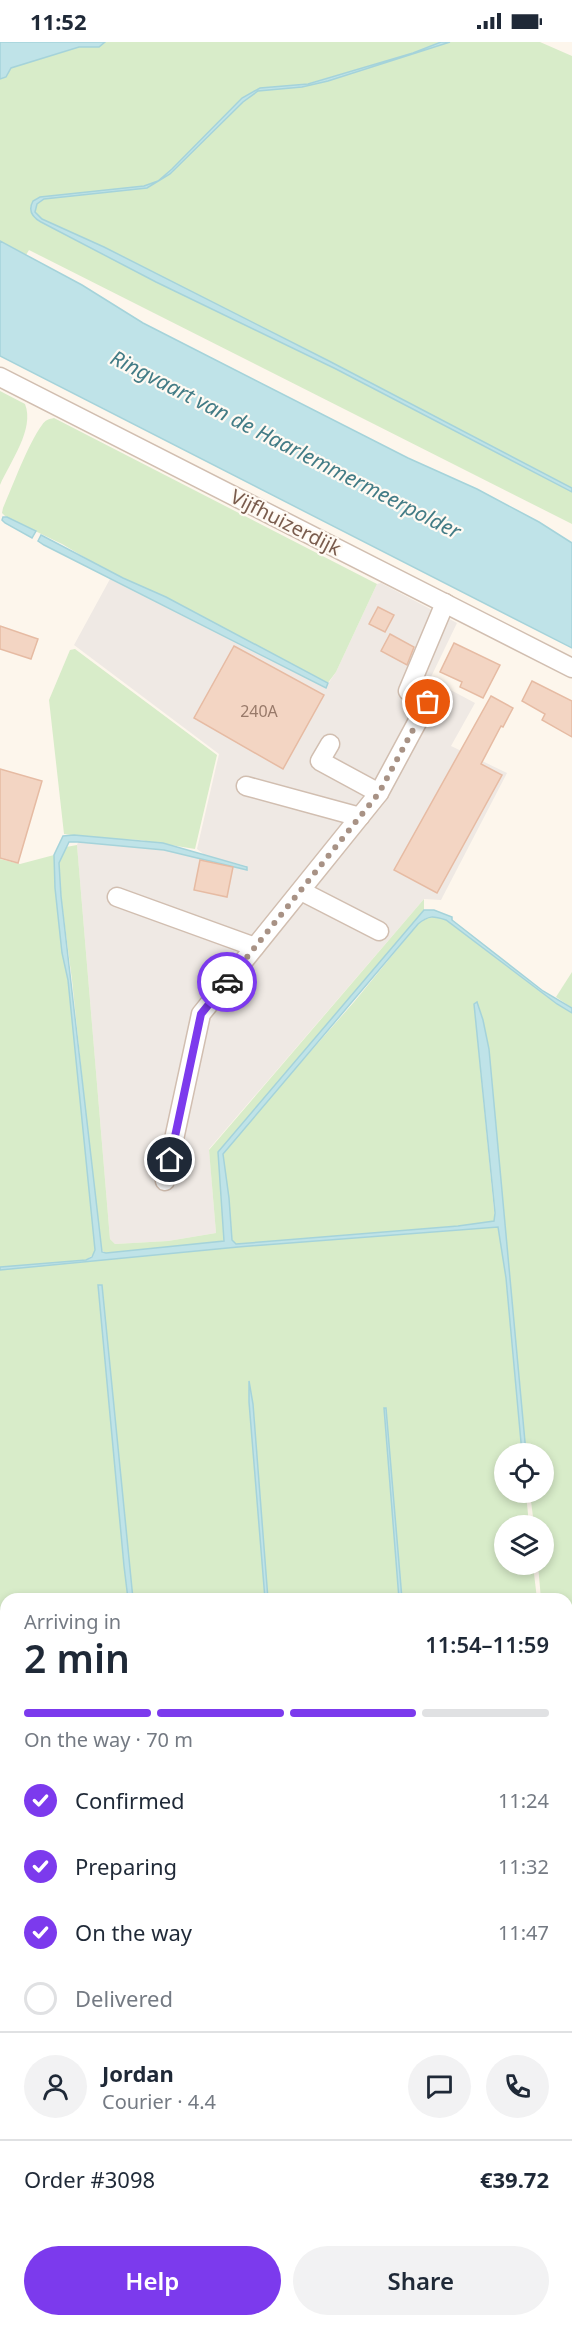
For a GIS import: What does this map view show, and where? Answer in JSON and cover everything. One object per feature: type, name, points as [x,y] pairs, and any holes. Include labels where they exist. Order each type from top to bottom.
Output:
[{"type":"street","name":"Vijfhuizerdijk","points":[[0,377],[572,668]]},
{"type":"street","points":[[165,1181],[201,1014],[379,793],[428,702],[408,691],[445,603]]},
{"type":"street","points":[[330,744],[320,761],[379,793]]},
{"type":"street","points":[[246,786],[360,817]]},
{"type":"street","points":[[301,891],[379,931]]},
{"type":"street","points":[[117,897],[255,947]]},
{"type":"shaded area","points":[[110,579],[243,643],[325,688],[336,672],[377,584],[381,583],[457,623],[430,679],[475,703],[451,746],[507,773],[441,900],[424,899],[209,1149],[216,1233],[168,1241],[115,1244],[110,1239],[78,842],[164,850],[233,867],[247,866],[206,856],[197,849],[219,754],[74,645]]},
{"type":"green space","points":[[105,42],[441,42],[413,53],[307,84],[260,88],[242,98],[158,181],[144,186],[40,197],[32,202],[32,213],[41,222],[156,282],[336,369],[572,492],[572,524],[29,250],[26,255],[0,241],[0,79],[6,77],[11,68],[79,47],[99,47]]},
{"type":"green space","points":[[450,42],[540,42],[572,56],[572,488],[329,361],[104,247],[42,219],[35,212],[37,204],[44,199],[147,188],[170,174],[243,102],[258,91],[302,87],[328,81]]},
{"type":"green space","points":[[0,391],[25,404],[27,424],[15,456],[0,485]]},
{"type":"green space","points":[[54,418],[377,584],[336,672],[327,684],[101,567],[62,544],[6,517],[2,513],[3,508],[26,454],[43,423]]},
{"type":"green space","points":[[75,649],[217,755],[195,849],[140,840],[64,834],[49,700],[70,650]]},
{"type":"green space","points":[[77,845],[110,1239],[115,1244],[168,1241],[216,1233],[209,1150],[424,899],[424,910],[218,1152],[225,1239],[221,1243],[106,1253],[100,1249],[59,863],[66,847]]},
{"type":"green space","points":[[54,855],[62,953],[68,980],[95,1249],[94,1254],[86,1260],[0,1267],[0,859],[20,864]]},
{"type":"green space","points":[[432,915],[446,920],[572,1013],[572,1593],[540,1593],[539,1575],[554,1575],[554,1515],[533,1515],[531,1503],[554,1503],[554,1443],[525,1443],[489,1049],[477,1002],[474,1004],[495,1221],[236,1244],[232,1240],[223,1154],[225,1149],[354,1002],[418,924]]},
{"type":"green space","points":[[572,972],[572,1008],[556,997]]},
{"type":"green space","points":[[498,1227],[506,1278],[521,1443],[494,1443],[494,1503],[527,1503],[528,1515],[494,1515],[494,1575],[534,1575],[536,1593],[401,1593],[386,1409],[384,1409],[399,1593],[268,1593],[253,1404],[249,1381],[265,1593],[132,1593],[100,1285],[98,1286],[127,1593],[0,1593],[0,1270],[238,1247]]},
{"type":"water","points":[[0,42],[105,42],[99,47],[79,47],[11,68],[6,77],[0,79]]},
{"type":"water","points":[[441,42],[450,42],[328,81],[302,87],[258,91],[243,102],[170,174],[147,188],[44,199],[37,204],[35,212],[42,219],[104,247],[329,361],[572,488],[572,492],[336,369],[156,282],[41,222],[32,213],[33,201],[40,197],[144,186],[158,181],[242,98],[260,88],[308,84],[413,53]]},
{"type":"water","name":"Ringvaart van de Haarlemmermeerpolder","points":[[0,241],[82,285],[143,323],[408,458],[477,489],[539,522],[572,543],[572,648],[0,356]]},
{"type":"water","points":[[3,517],[36,531],[32,538],[5,523],[2,520]]},
{"type":"water","points":[[41,535],[123,578],[166,597],[328,683],[326,688],[44,545],[38,541]]},
{"type":"water","points":[[63,836],[163,843],[247,867],[247,870],[164,850],[78,842],[69,842],[59,863],[102,1252],[224,1241],[218,1152],[424,910],[434,910],[452,917],[452,920],[543,991],[572,1008],[572,1013],[557,1004],[446,920],[434,917],[425,919],[418,924],[223,1154],[232,1240],[236,1244],[494,1221],[474,1004],[477,1002],[489,1049],[525,1443],[521,1443],[506,1278],[498,1227],[238,1247],[0,1270],[0,1267],[86,1260],[92,1257],[95,1250],[68,980],[62,953],[55,888],[54,855]]},
{"type":"water","points":[[98,1285],[102,1285],[132,1593],[127,1593]]},
{"type":"water","points":[[249,1381],[253,1404],[268,1593],[265,1593]]},
{"type":"water","points":[[384,1408],[386,1408],[401,1593],[399,1593]]},
{"type":"building","points":[[378,607],[394,615],[385,632],[369,624]]},
{"type":"building","points":[[0,626],[38,639],[31,659],[0,649]]},
{"type":"building","points":[[390,634],[414,647],[407,665],[381,651]]},
{"type":"building","points":[[454,643],[500,665],[483,698],[460,687],[462,682],[440,672]]},
{"type":"building","points":[[234,646],[324,695],[283,769],[194,718]]},
{"type":"building","points":[[532,681],[572,701],[572,737],[542,720],[545,714],[522,701]]},
{"type":"building","points":[[491,696],[513,708],[481,764],[502,775],[437,893],[394,870]]},
{"type":"building","points":[[0,769],[42,781],[18,863],[0,858]]},
{"type":"building","points":[[200,860],[233,867],[227,897],[194,890]]},
{"type":"way so far","points":[[227,982],[379,793],[428,702]]},
{"type":"route","points":[[170,1160],[201,1014],[227,982]]}]
